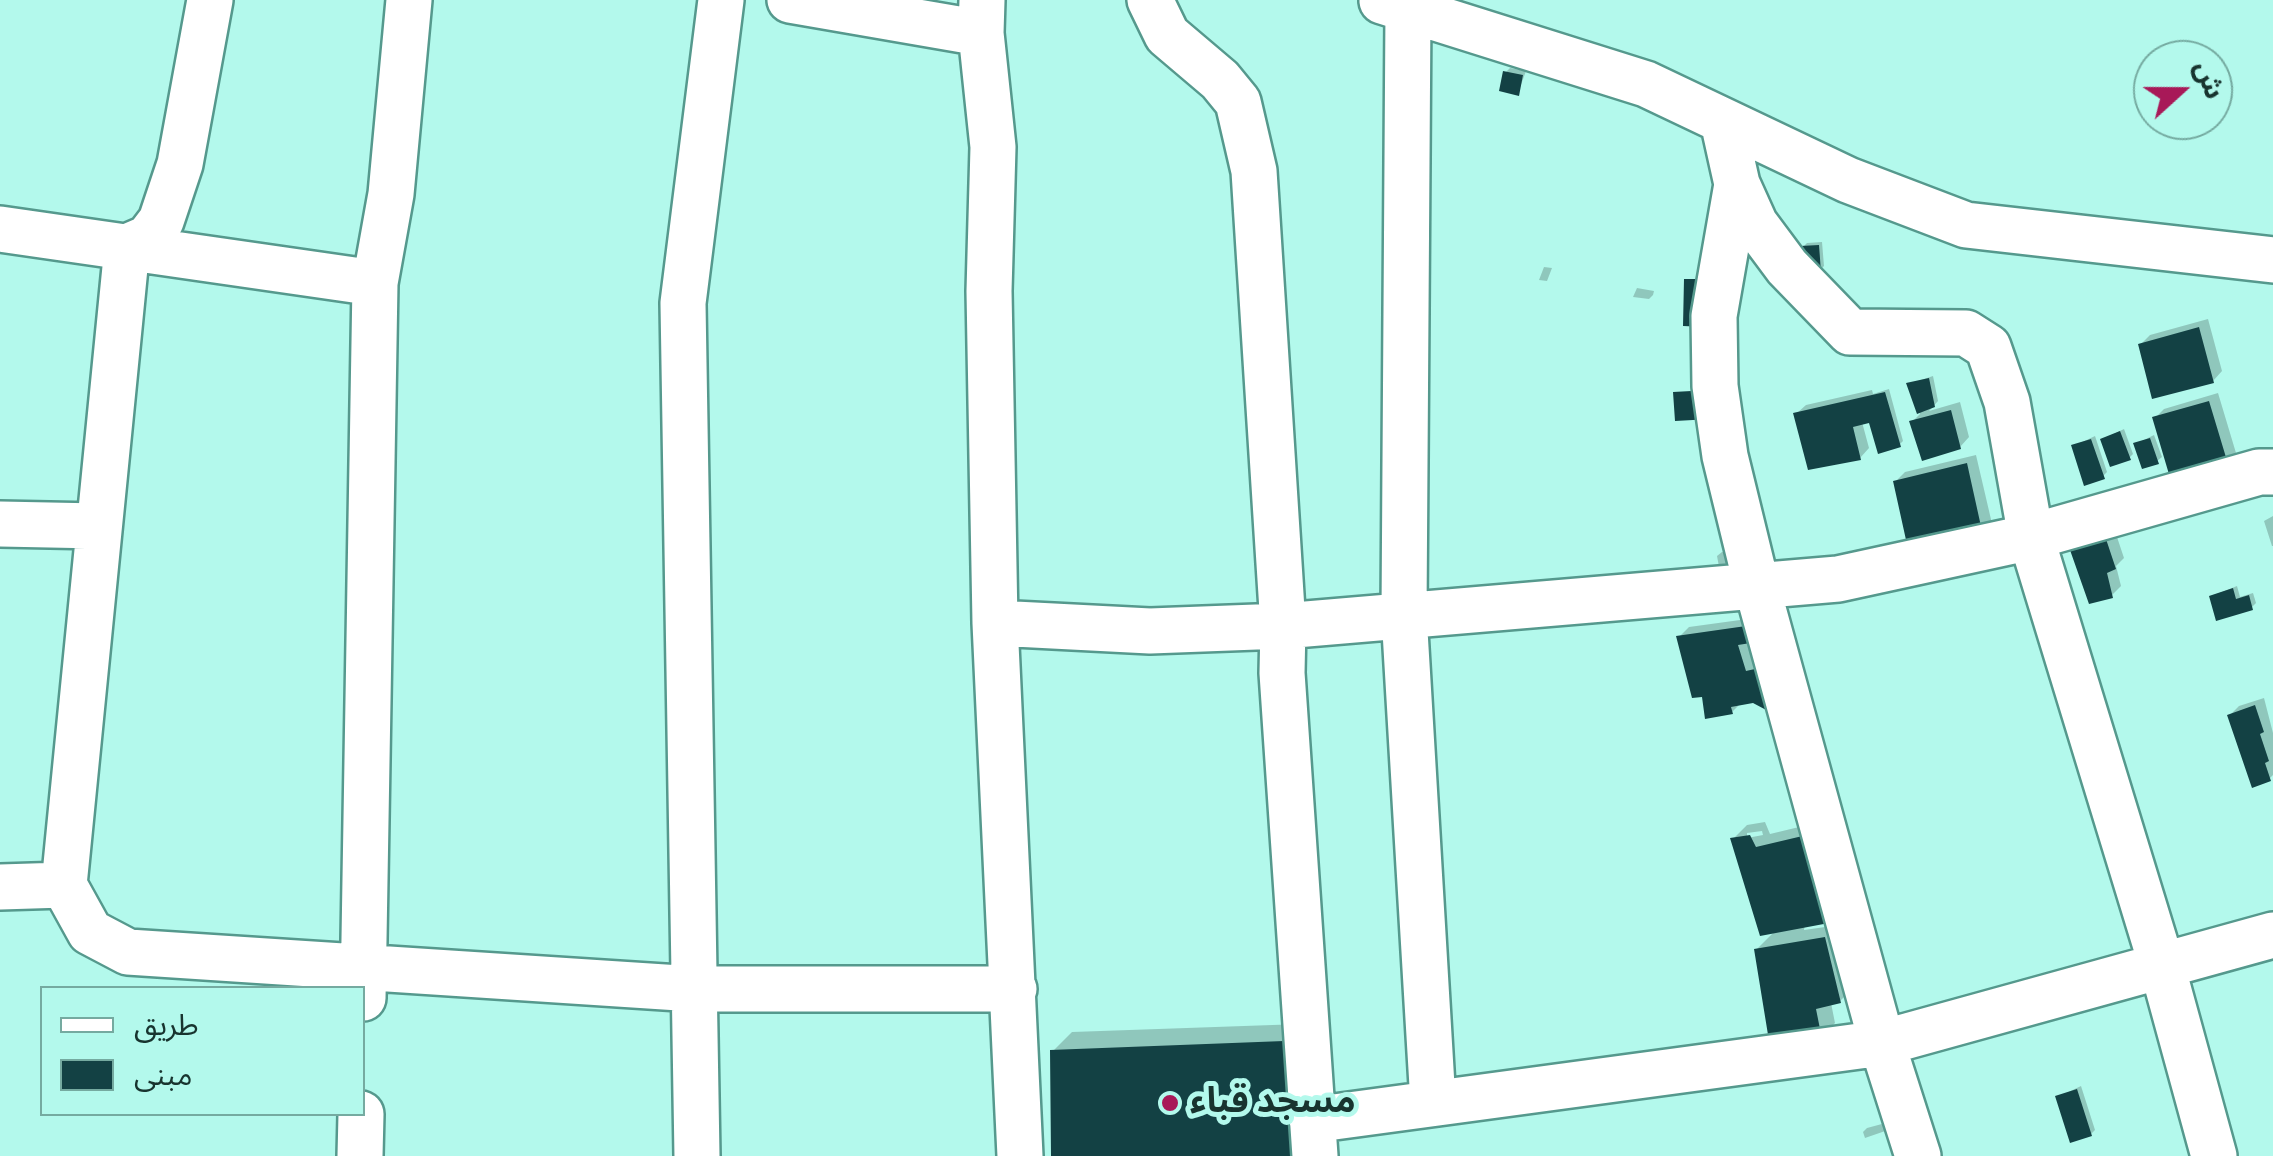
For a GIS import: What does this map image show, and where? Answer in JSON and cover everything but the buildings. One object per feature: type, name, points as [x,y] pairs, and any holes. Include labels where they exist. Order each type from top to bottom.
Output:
[{"type":"street","points":[[127,247],[148,238],[161,221],[180,164],[210,0]]},
{"type":"street","points":[[363,984],[375,283],[391,194],[409,0]]},
{"type":"street","points":[[697,1156],[684,303],[721,0]]},
{"type":"street","points":[[790,0],[982,16],[993,148],[989,291],[995,623],[1020,1156]]},
{"type":"street","points":[[1150,0],[1167,35],[1220,80],[1238,102],[1254,171],[1313,1138],[1433,1103],[1882,1044],[2273,935]]},
{"type":"street","points":[[1433,1103],[1404,614],[1394,4],[1646,84],[1848,180],[1966,224],[2273,260]]},
{"type":"street","points":[[1723,120],[1736,184],[1755,224],[1787,268],[1850,332],[1966,333],[1988,347],[2007,402],[2031,537],[2162,966],[2214,1156]]},
{"type":"street","points":[[1736,184],[1714,316],[1715,386],[1726,456],[1757,587],[1882,1044],[1918,1156]]},
{"type":"street","points":[[0,229],[375,283]]},
{"type":"street","points":[[127,247],[64,885],[90,932],[128,952],[363,984],[1014,988]]},
{"type":"street","points":[[995,623],[1150,631],[1283,626],[1838,579],[2031,537],[2259,472],[2273,472]]},
{"type":"street","points":[[0,524],[99,526]]},
{"type":"street","points":[[0,887],[64,885]]},
{"type":"street","points":[[360,1156],[361,1116]]},
{"type":"place","name":"مسجد قباء","points":[[1170,1103]]}]
